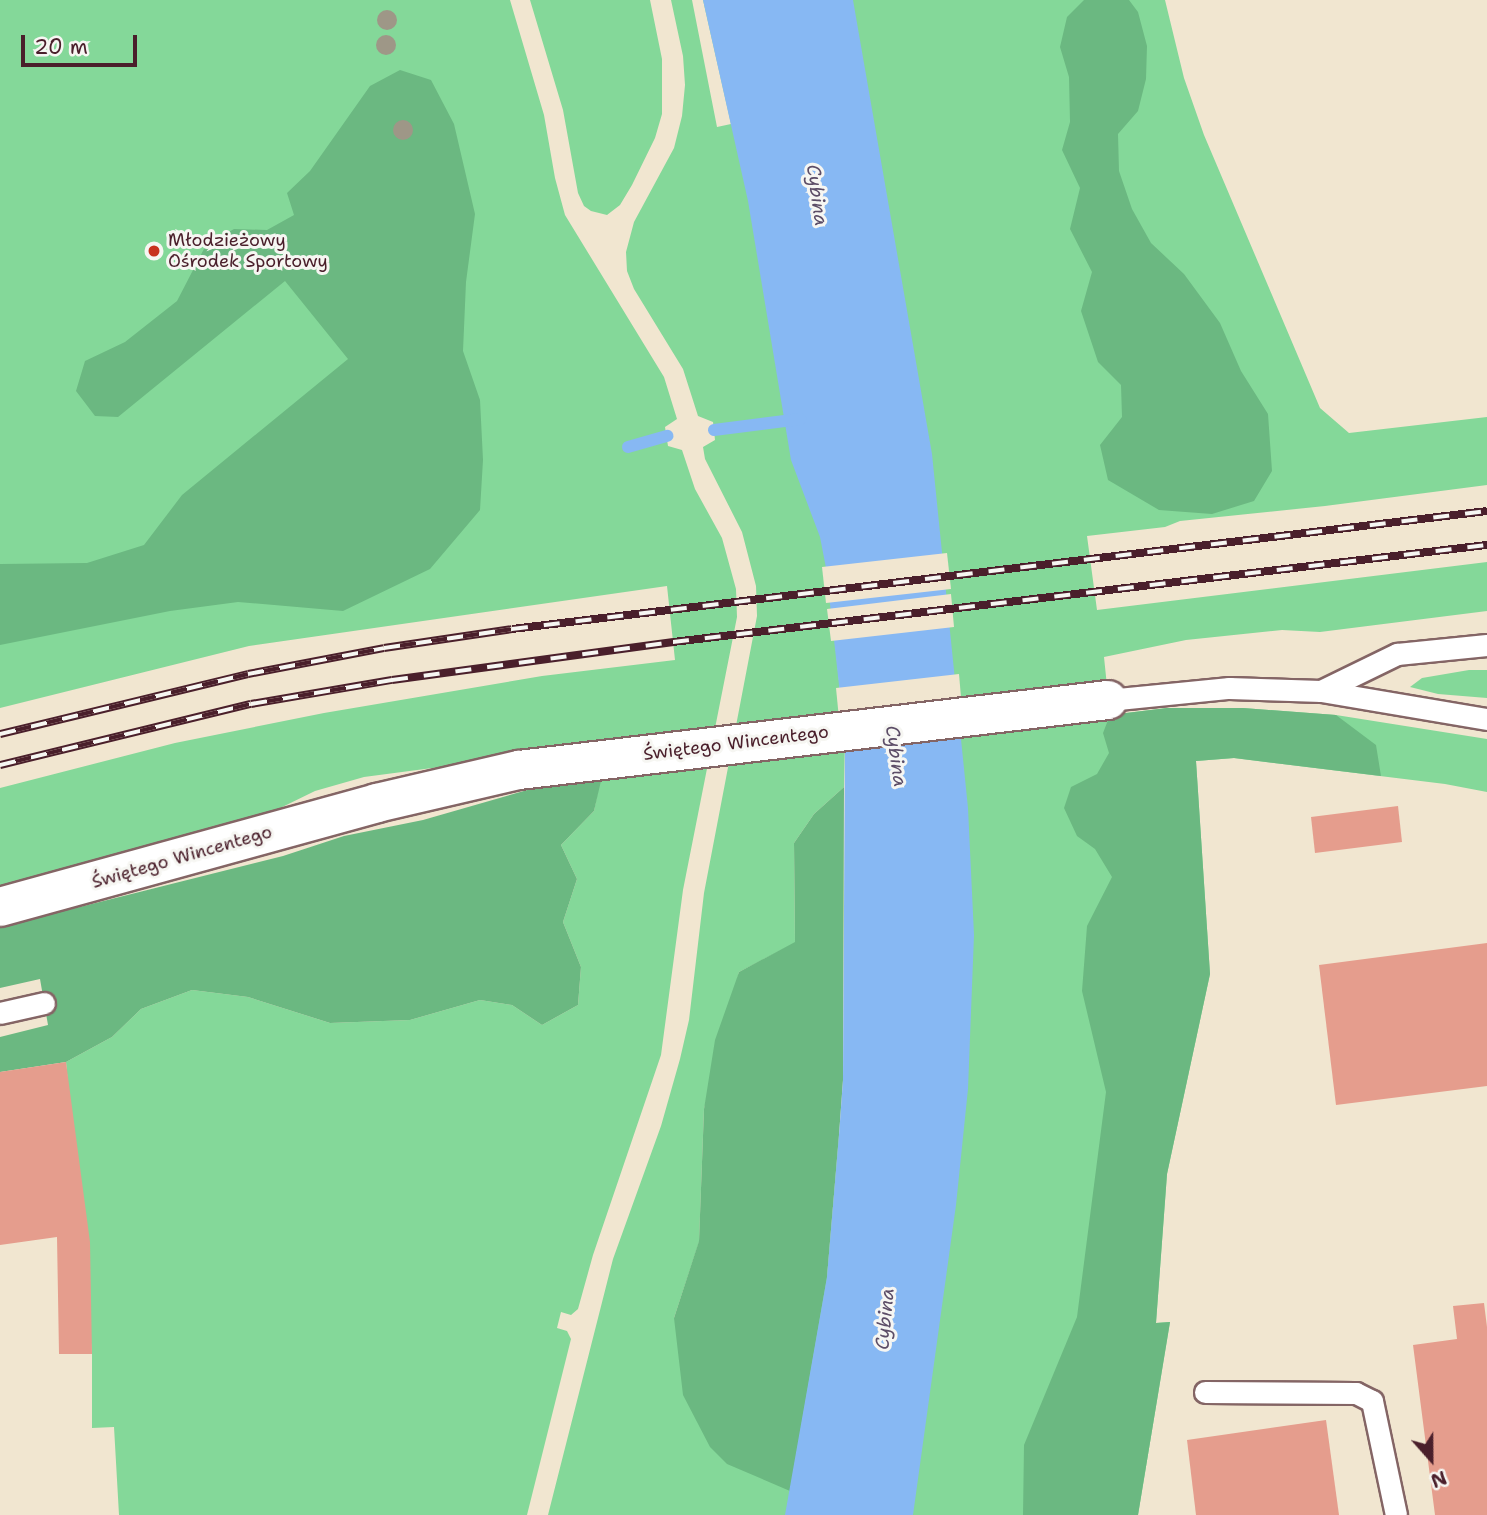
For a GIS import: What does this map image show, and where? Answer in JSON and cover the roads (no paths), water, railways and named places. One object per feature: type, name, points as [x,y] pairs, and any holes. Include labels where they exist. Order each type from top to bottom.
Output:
[{"type":"street","name":"Świętego Wincentego","points":[[0,907],[377,803],[532,768],[1108,700]]},
{"type":"lane","points":[[1321,691],[1397,654],[1487,645]]},
{"type":"lane","name":"Świętego Wincentego","points":[[1108,700],[1229,688],[1321,691],[1487,719]]},
{"type":"lane","points":[[0,1013],[44,1003]]},
{"type":"lane","points":[[1205,1392],[1356,1393],[1372,1401],[1396,1515]]},
{"type":"water","name":"Cybina","points":[[703,0],[853,0],[932,454],[968,808],[974,935],[968,1089],[956,1205],[913,1515],[785,1515],[827,1277],[839,1135],[843,1080],[845,739],[826,568],[820,537],[791,460],[748,201]]},
{"type":"waterway","points":[[714,430],[800,419]]},
{"type":"waterway","points":[[628,447],[667,436]]},
{"type":"railway","points":[[0,734],[248,674],[384,648],[512,629],[1487,511]]},
{"type":"railway","points":[[0,765],[251,704],[392,680],[673,642],[1487,545]]},
{"type":"place","name":"Młodzieżowy Ośrodek Sportowy","points":[[154,251]]}]
